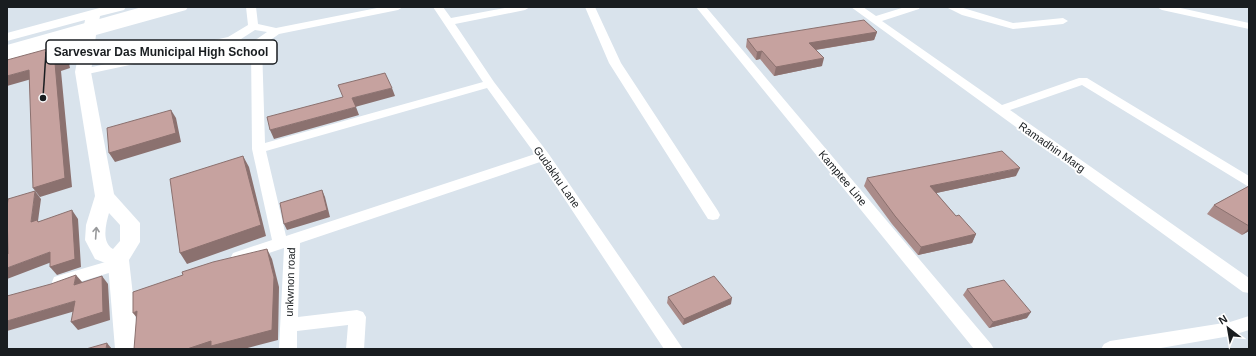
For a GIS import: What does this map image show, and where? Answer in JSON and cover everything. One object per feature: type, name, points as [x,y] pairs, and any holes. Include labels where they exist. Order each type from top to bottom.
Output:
[{"type":"main road","points":[[7,43],[136,7]]},
{"type":"main road","points":[[7,50],[159,7]]},
{"type":"street","points":[[7,37],[95,10],[119,7]]},
{"type":"street","points":[[7,56],[181,7]]},
{"type":"street","points":[[251,7],[253,26]]},
{"type":"street","points":[[83,72],[232,40],[253,26],[276,31],[398,7]]},
{"type":"street","name":"Gudakhu Lane","points":[[438,7],[490,84],[543,156],[674,349]]},
{"type":"street","points":[[449,22],[525,7]]},
{"type":"street","points":[[590,7],[615,63],[713,215]]},
{"type":"street","name":"Kamptee Line","points":[[701,7],[985,349]]},
{"type":"street","name":"Ramadhin Marg","points":[[856,7],[1249,287]]},
{"type":"street","points":[[875,20],[915,7]]},
{"type":"street","points":[[951,7],[966,13],[1013,26],[1063,21]]},
{"type":"street","points":[[1162,7],[1249,26]]},
{"type":"street","points":[[95,10],[89,33],[83,72],[105,196],[98,215],[94,238],[103,253],[118,262],[130,293],[127,349]]},
{"type":"street","points":[[232,40],[256,45],[276,31]]},
{"type":"street","name":"unkwnon road","points":[[256,45],[259,149],[286,241],[289,325],[288,349]]},
{"type":"street","points":[[999,110],[1083,81],[1249,182]]},
{"type":"street","points":[[259,149],[490,84]]},
{"type":"street","points":[[228,261],[543,156]]},
{"type":"street","points":[[44,286],[118,262],[130,242],[130,223],[105,196]]},
{"type":"street","name":"unkwnon road","points":[[289,325],[357,317],[355,349]]},
{"type":"street","points":[[1110,349],[1230,329],[1249,323]]},
{"type":"building","points":[[864,20],[877,32],[809,43],[824,58],[776,67],[762,51],[757,52],[747,39]]},
{"type":"building","points":[[62,45],[65,60],[55,63],[65,178],[33,188],[29,70],[7,76],[7,60]]},
{"type":"building","points":[[385,73],[392,88],[352,98],[356,107],[270,130],[267,117],[343,97],[338,85]]},
{"type":"building","points":[[171,110],[176,133],[109,153],[107,128]]},
{"type":"building","points":[[1002,151],[1020,168],[930,186],[956,216],[959,215],[976,234],[921,247],[895,216],[867,178]]},
{"type":"building","points":[[243,156],[261,225],[180,253],[170,179]]},
{"type":"building","points":[[1249,186],[1249,226],[1214,205]]},
{"type":"building","points":[[322,190],[327,210],[284,224],[280,203]]},
{"type":"building","points":[[35,191],[31,222],[37,220],[38,222],[72,210],[75,259],[50,267],[50,252],[7,268],[8,199]]},
{"type":"building","points":[[267,249],[274,277],[272,330],[211,346],[211,341],[187,349],[134,349],[137,311],[133,313],[133,292],[183,275],[182,272],[213,262]]},
{"type":"building","points":[[76,275],[74,285],[102,276],[103,312],[71,322],[75,301],[7,321],[7,296],[51,284]]},
{"type":"building","points":[[714,276],[732,298],[684,319],[668,297]]},
{"type":"building","points":[[1004,280],[1031,312],[993,322],[967,289]]},
{"type":"building","points":[[107,343],[106,349],[86,349]]},
{"type":"place","name":"Sarvesvar Das Municipal High School","points":[[43,98]]}]
